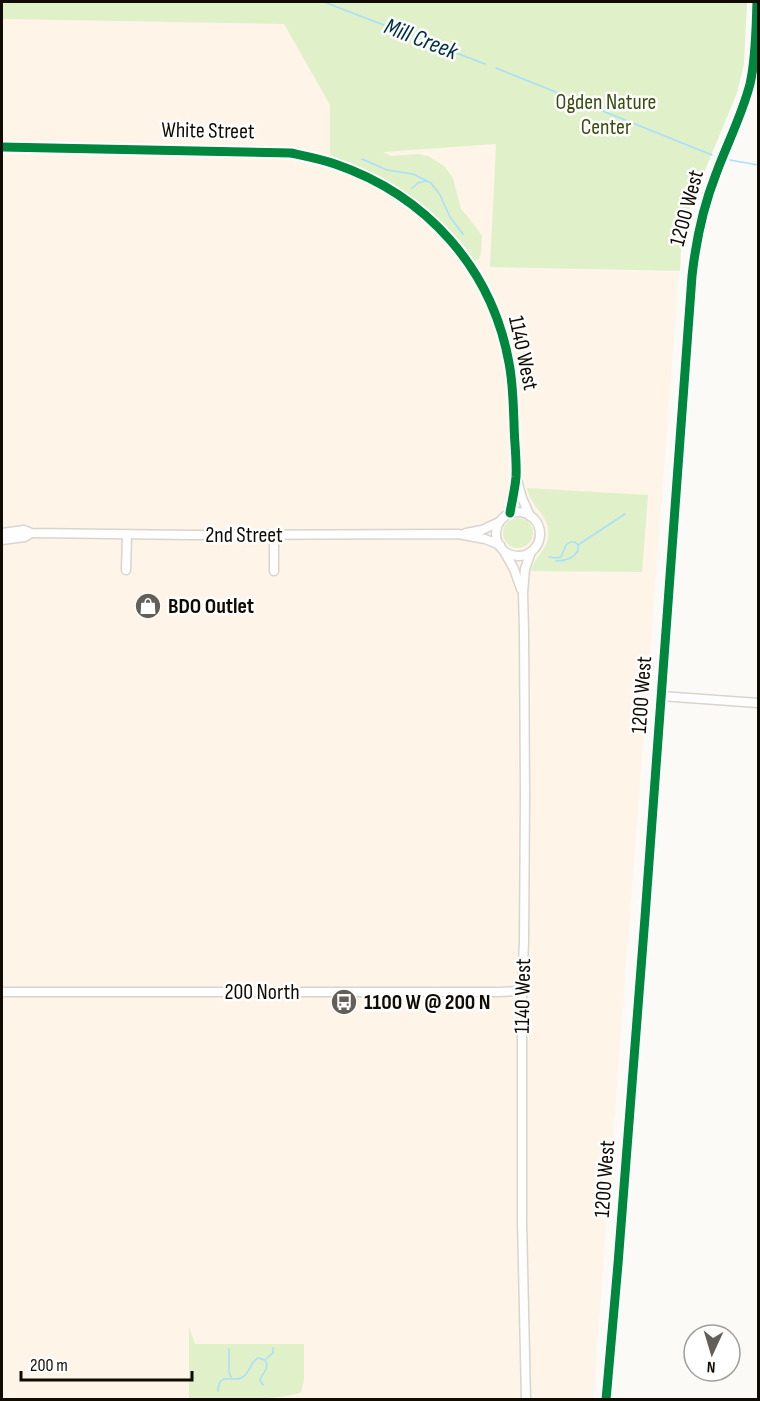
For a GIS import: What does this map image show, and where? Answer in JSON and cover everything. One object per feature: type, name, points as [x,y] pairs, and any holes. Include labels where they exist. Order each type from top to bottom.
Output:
[{"type":"street","name":"1200 West","points":[[606,1400],[643,950],[690,295],[701,220],[709,192],[750,84],[757,32],[757,2]]},
{"type":"street","name":"White Street","points":[[2,147],[291,153],[359,172],[405,198]]},
{"type":"street","name":"1140 West","points":[[405,198],[433,220],[466,260],[481,283],[503,336],[510,363],[513,392],[516,477],[510,513]]},
{"type":"street","name":"1140 West","points":[[516,477],[530,516]]},
{"type":"street","points":[[524,512],[530,516],[536,520],[539,527],[540,534],[536,547],[531,552],[511,556],[502,549],[496,533],[499,522],[510,513],[524,512]]},
{"type":"street","name":"2nd Street","points":[[2,533],[24,530],[31,533],[127,535],[458,534],[482,530],[499,522]]},
{"type":"street","name":"2nd Street","points":[[2,540],[25,537],[31,533]]},
{"type":"street","name":"2nd Street","points":[[458,534],[485,539],[502,549]]},
{"type":"street","points":[[126,570],[127,535]]},
{"type":"street","points":[[274,535],[274,571]]},
{"type":"street","name":"1140 West","points":[[502,549],[514,569],[523,592]]},
{"type":"street","name":"1140 West","points":[[525,1400],[522,1220],[525,824],[523,592],[525,569],[531,552]]},
{"type":"street","points":[[661,696],[759,703]]},
{"type":"street","name":"200 North","points":[[2,992],[522,991]]},
{"type":"shaded area","points":[[2,19],[284,24],[330,105],[331,155],[497,144],[491,267],[679,272],[593,1399],[2,1400]]},
{"type":"green space","name":"Ogden Nature Center","points":[[2,2],[747,2],[744,64],[737,93],[689,209],[681,249],[680,271],[490,267],[496,144],[383,152],[391,156],[418,154],[428,156],[444,166],[453,178],[461,209],[482,236],[481,253],[479,259],[474,261],[462,243],[444,224],[400,188],[366,170],[330,156],[330,105],[284,24],[2,19]]},
{"type":"green space","points":[[527,488],[648,495],[642,572],[531,571],[547,543],[548,531],[547,524],[532,501]]},
{"type":"green space","points":[[518,518],[529,522],[533,533],[529,544],[518,548],[507,544],[503,533],[507,522]]},
{"type":"green space","points":[[189,1327],[195,1344],[304,1344],[304,1380],[301,1392],[264,1398],[189,1399]]},
{"type":"waterway","name":"Mill Creek","points":[[324,2],[485,64]]},
{"type":"waterway","name":"Mill Creek","points":[[496,68],[712,155]]},
{"type":"waterway","points":[[362,159],[387,170],[413,174],[431,183],[440,195],[450,217],[463,234]]},
{"type":"waterway","name":"Mill Creek","points":[[730,160],[758,165]]},
{"type":"waterway","points":[[412,188],[426,181]]},
{"type":"waterway","points":[[578,545],[625,514]]},
{"type":"waterway","points":[[549,557],[561,557],[566,545],[570,542],[578,545],[578,551],[574,556],[556,561]]},
{"type":"waterway","points":[[266,1359],[273,1353],[273,1348]]},
{"type":"waterway","points":[[229,1349],[231,1377]]},
{"type":"waterway","points":[[218,1391],[223,1379],[243,1377],[258,1358],[265,1360],[266,1363],[260,1380],[263,1385]]},
{"type":"cycle path","points":[[606,1400],[645,917],[692,276],[707,199],[750,84],[755,53],[757,2]]},
{"type":"cycle path","points":[[2,147],[291,153],[335,164],[368,178],[398,195],[426,216],[450,240],[470,266],[487,296],[500,328],[509,363],[513,400],[516,470],[510,513]]},
{"type":"place","name":"BDO Outlet","points":[[148,606]]},
{"type":"place","name":"1100 W @ 200 N","points":[[344,1002]]}]
